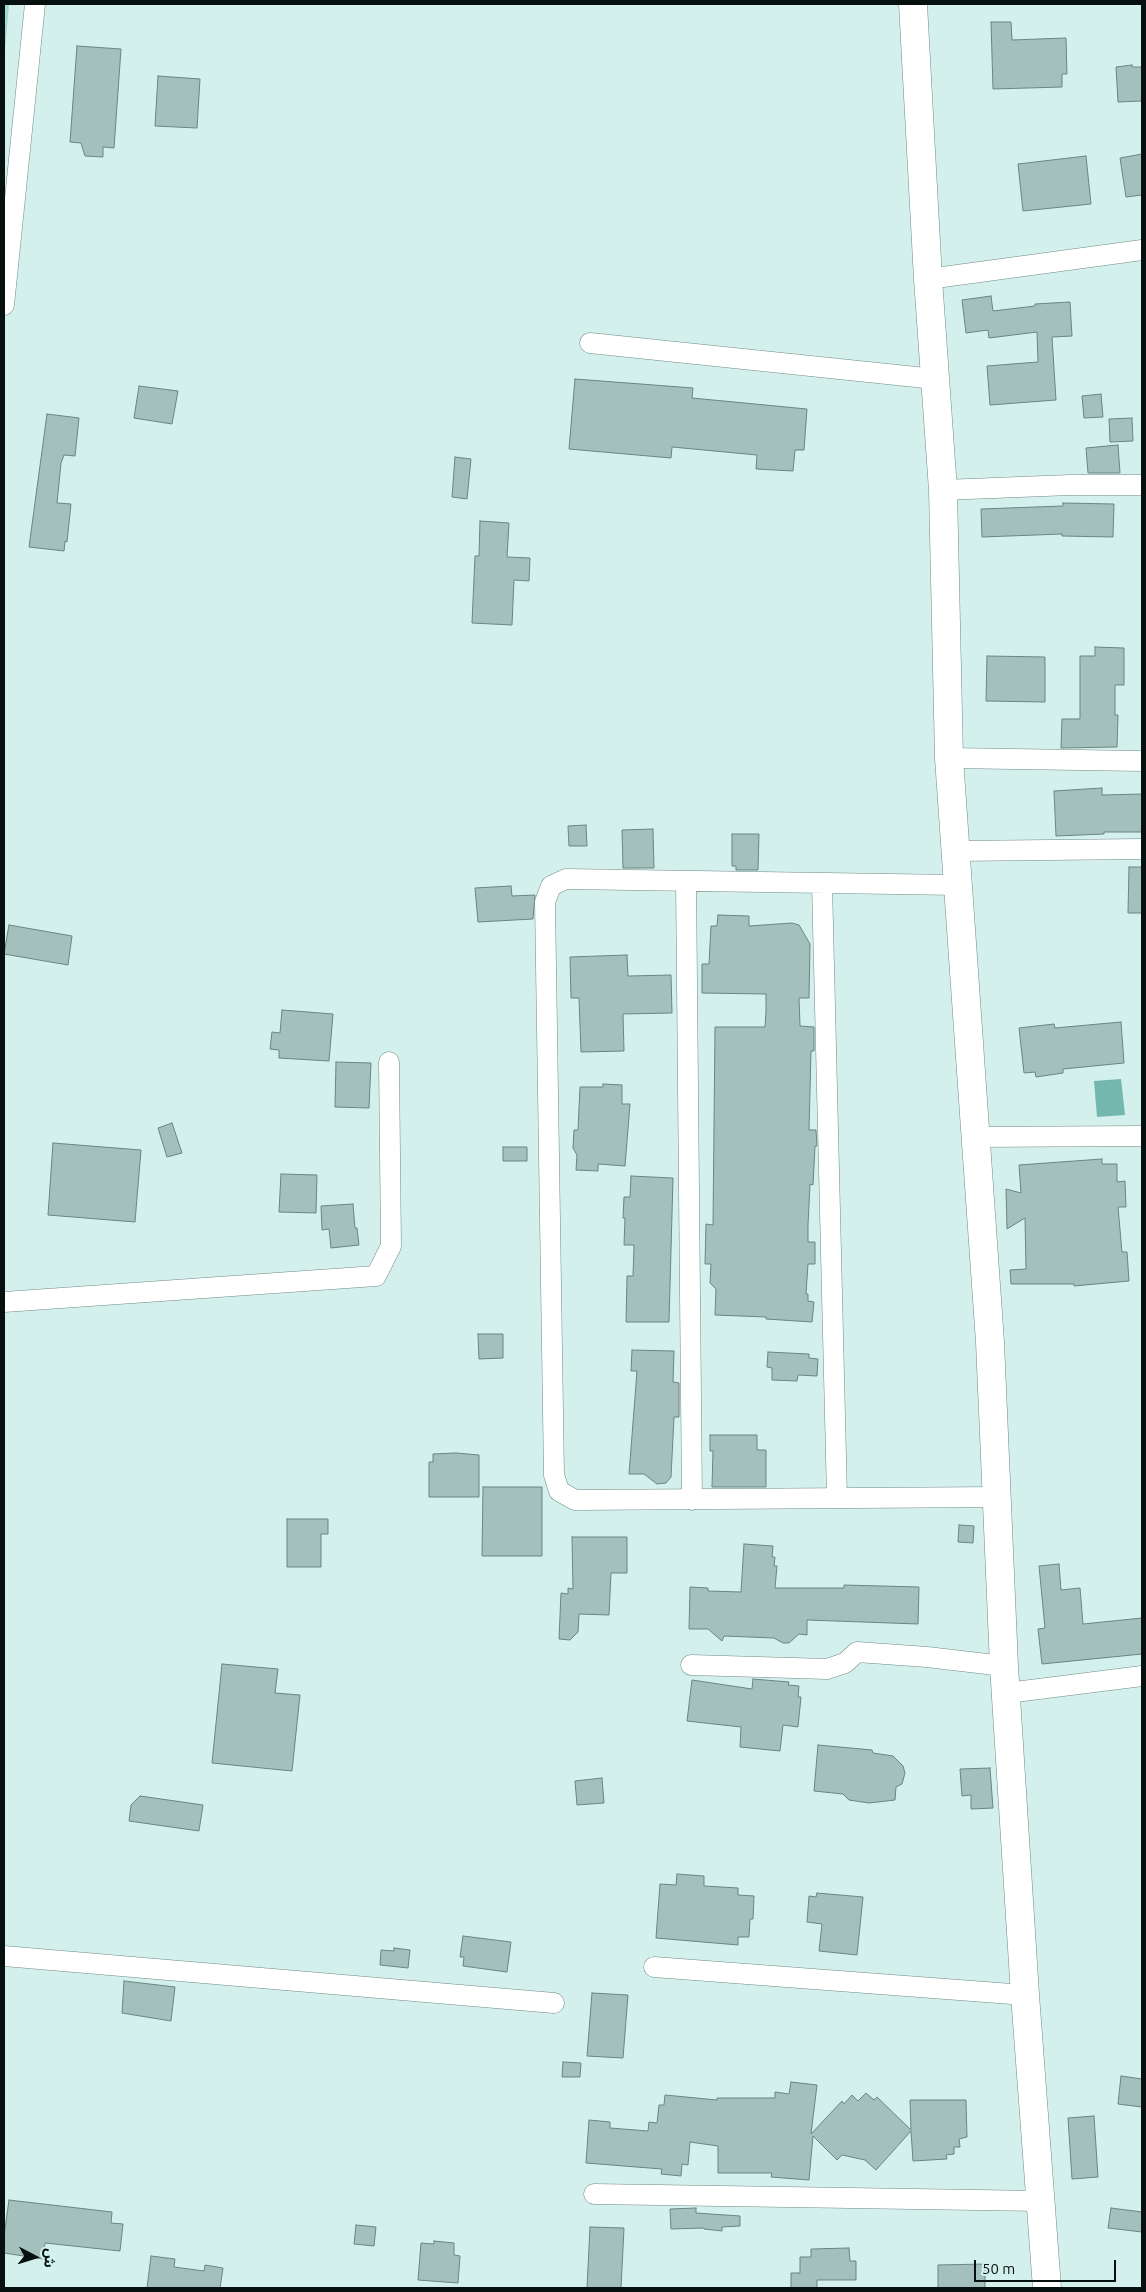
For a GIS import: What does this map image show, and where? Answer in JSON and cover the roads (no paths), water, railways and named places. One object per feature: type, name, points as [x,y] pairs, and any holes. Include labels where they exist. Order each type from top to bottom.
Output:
[{"type":"street","points":[[4,305],[35,4]]},
{"type":"street","points":[[913,4],[928,279],[943,490],[948,758],[990,1342],[1004,1666],[1025,1995],[1047,2288]]},
{"type":"street","points":[[928,279],[1142,250]]},
{"type":"street","points":[[590,343],[935,379]]},
{"type":"street","points":[[943,490],[1070,485],[1142,485]]},
{"type":"street","points":[[948,758],[1142,761]]},
{"type":"street","points":[[956,851],[1142,849]]},
{"type":"street","points":[[957,886],[566,880],[551,886],[545,902],[554,1475],[559,1491],[575,1500],[997,1497]]},
{"type":"street","points":[[686,881],[692,1500]]},
{"type":"street","points":[[822,884],[837,1498]]},
{"type":"street","points":[[4,1302],[376,1276],[391,1246],[389,1062]]},
{"type":"street","points":[[975,1137],[1142,1136]]},
{"type":"street","points":[[691,1665],[827,1669],[845,1663],[857,1652],[864,1652],[1004,1666]]},
{"type":"street","points":[[1007,1693],[1142,1676]]},
{"type":"street","points":[[4,1956],[554,2003]]},
{"type":"street","points":[[654,1967],[1025,1995]]},
{"type":"street","points":[[594,2194],[1041,2202]]}]
